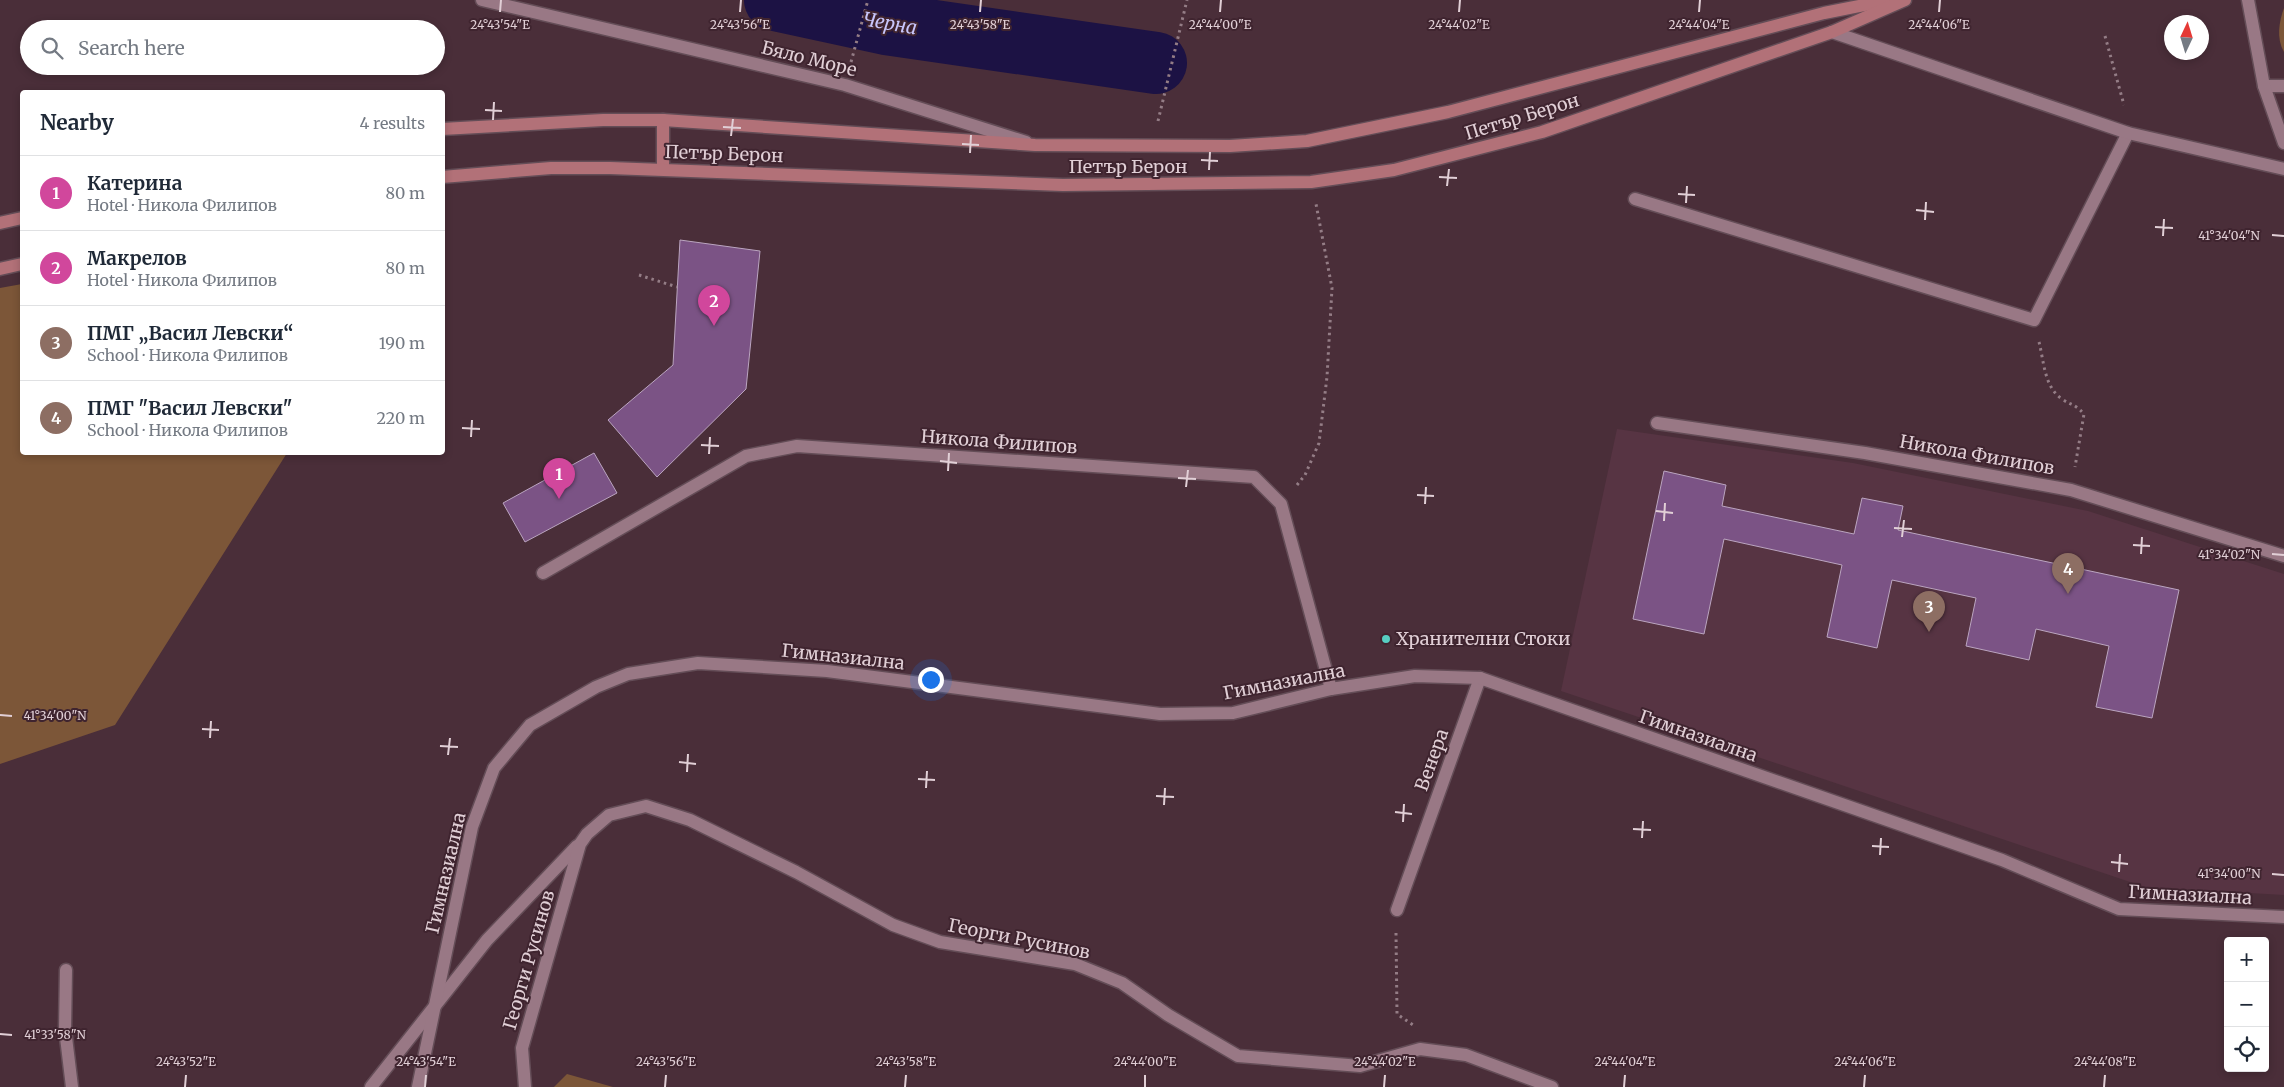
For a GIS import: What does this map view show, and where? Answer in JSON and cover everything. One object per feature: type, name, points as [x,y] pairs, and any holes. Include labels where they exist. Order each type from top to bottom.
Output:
[{"type":"main road","name":"Петър Берон","points":[[445,129],[604,120],[663,120],[1036,145],[1230,146],[1307,141],[1370,130],[1448,112],[1824,13],[1888,0]]},
{"type":"main road","name":"Петър Берон","points":[[445,177],[551,168],[664,168],[1063,185],[1311,182],[1394,170],[1542,132],[1832,32],[1905,0]]},
{"type":"main road","points":[[663,120],[664,168]]},
{"type":"main road","points":[[0,223],[20,218]]},
{"type":"main road","points":[[0,269],[20,264]]},
{"type":"street","name":"Бяло Море","points":[[482,0],[845,85],[1036,145]]},
{"type":"street","points":[[2248,0],[2264,86],[2284,143]]},
{"type":"street","points":[[1832,32],[2128,133],[2284,169]]},
{"type":"street","points":[[2264,86],[2284,86]]},
{"type":"street","points":[[1635,199],[2034,320],[2128,133]]},
{"type":"street","name":"Никола Филипов","points":[[1656,423],[1865,453],[2070,490],[2284,556]]},
{"type":"street","name":"Никола Филипов","points":[[543,573],[746,456],[797,446],[1254,476],[1281,504],[1331,689]]},
{"type":"street","name":"Гимназиална","points":[[418,1087],[432,1011],[472,827],[494,768],[530,725],[596,687],[628,674],[698,663],[827,671],[1160,714],[1233,713],[1331,689],[1415,676],[1480,678],[2002,860],[2119,909],[2284,917]]},
{"type":"street","name":"Венера","points":[[1397,910],[1480,678]]},
{"type":"street","name":"Георги Русинов","points":[[370,1087],[487,940],[580,844],[587,834],[609,815],[646,806],[690,820],[796,872],[893,925],[940,942],[1075,964],[1122,983],[1168,1015],[1238,1056],[1360,1066],[1420,1048],[1466,1055],[1552,1087]]},
{"type":"street","name":"Георги Русинов","points":[[525,1087],[522,1048],[580,844]]},
{"type":"street","points":[[66,970],[65,1029],[72,1087]]},
{"type":"path","points":[[855,50],[868,0]]},
{"type":"path","points":[[1152,146],[1187,0]]},
{"type":"path","points":[[2105,36],[2122,95]]},
{"type":"path","points":[[1281,504],[1305,475],[1319,443],[1327,377],[1332,288],[1311,182]]},
{"type":"path","points":[[639,275],[677,287]]},
{"type":"path","points":[[2034,320],[2049,386],[2062,400],[2076,405],[2084,414],[2070,490]]},
{"type":"path","points":[[1397,910],[1395,991],[1397,1014],[1410,1024],[1419,1027]]},
{"type":"shaded area","points":[[2284,8],[2284,52],[2281,47],[2279,30]]},
{"type":"shaded area","points":[[20,284],[20,455],[286,455],[115,725],[0,764],[0,288]]},
{"type":"shaded area","points":[[1617,429],[1853,463],[2088,511],[2284,574],[2284,895],[2145,887],[1561,691]]},
{"type":"shaded area","points":[[567,1074],[613,1087],[554,1087]]},
{"type":"building","points":[[680,240],[760,251],[746,389],[657,477],[608,420],[673,365]]},
{"type":"building","points":[[594,453],[617,493],[525,542],[503,503]]},
{"type":"building","points":[[1664,471],[1726,485],[1722,506],[1854,534],[1862,498],[1903,506],[1898,530],[2179,590],[2152,718],[2096,707],[2109,646],[2036,629],[2029,660],[1966,646],[1976,598],[1892,580],[1877,648],[1827,637],[1842,565],[1724,539],[1704,634],[1633,619]]},
{"type":"waterway","name":"Черна","points":[[775,0],[886,24],[1156,63]]},
{"type":"place","name":"Макрелов","points":[[714,326]]},
{"type":"place","name":"Катерина","points":[[559,499]]},
{"type":"place","name":"ПМГ \"Васил Левски\"","points":[[2068,594]]},
{"type":"place","name":"ПМГ „Васил Левски“","points":[[1929,632]]},
{"type":"place","name":"Хранителни Стоки","points":[[1386,639]]}]
